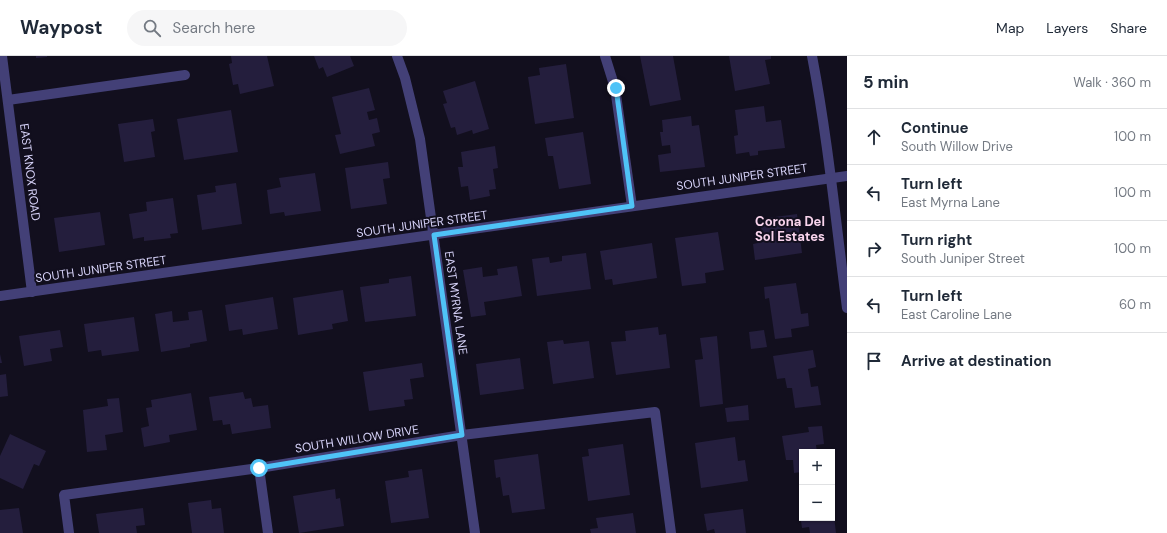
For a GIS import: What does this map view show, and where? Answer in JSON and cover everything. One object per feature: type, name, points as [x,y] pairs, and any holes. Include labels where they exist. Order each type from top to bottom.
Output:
[{"type":"street","name":"EAST KNOX ROAD","points":[[2,56],[32,292]]},
{"type":"street","name":"EAST MYRNA LANE","points":[[397,56],[405,78],[420,139],[475,533]]},
{"type":"street","points":[[605,56],[616,88],[632,206]]},
{"type":"street","points":[[812,56],[823,113],[847,308]]},
{"type":"street","points":[[8,100],[185,75]]},
{"type":"street","name":"SOUTH JUNIPER STREET","points":[[0,296],[847,176]]},
{"type":"street","name":"SOUTH WILLOW DRIVE","points":[[69,533],[64,495],[259,468],[462,435],[655,412],[671,533]]},
{"type":"street","points":[[259,468],[268,533]]},
{"type":"building","points":[[36,56],[47,56],[47,57],[36,58]]},
{"type":"building","points":[[231,56],[267,56],[274,86],[240,94],[238,84],[233,85],[229,64],[232,63]]},
{"type":"building","points":[[314,56],[350,56],[354,66],[327,77],[323,67],[319,69]]},
{"type":"building","points":[[640,56],[673,56],[681,100],[650,106]]},
{"type":"building","points":[[729,56],[771,56],[771,59],[765,60],[770,84],[735,91]]},
{"type":"building","points":[[566,64],[574,118],[535,124],[528,77],[540,75],[539,68]]},
{"type":"building","points":[[475,81],[489,129],[473,134],[472,130],[457,135],[455,127],[451,128],[443,104],[447,103],[443,91]]},
{"type":"building","points":[[369,88],[375,110],[367,112],[369,120],[377,118],[380,132],[372,134],[375,146],[340,154],[335,135],[341,134],[332,97]]},
{"type":"building","points":[[764,106],[766,122],[781,120],[785,148],[758,151],[758,155],[750,156],[749,152],[736,154],[734,136],[738,135],[735,110]]},
{"type":"building","points":[[231,110],[238,152],[184,160],[177,119]]},
{"type":"building","points":[[691,116],[692,126],[699,125],[705,167],[660,172],[658,155],[671,153],[670,145],[662,146],[660,132],[663,132],[662,120]]},
{"type":"building","points":[[153,119],[155,131],[151,132],[155,157],[124,162],[118,124]]},
{"type":"building","points":[[583,132],[591,184],[559,189],[553,156],[548,156],[545,138]]},
{"type":"building","points":[[495,146],[498,168],[493,169],[496,189],[489,190],[490,196],[470,200],[468,186],[461,187],[458,167],[463,167],[461,152]]},
{"type":"building","points":[[388,162],[390,178],[383,179],[387,204],[351,209],[345,168]]},
{"type":"building","points":[[315,173],[321,211],[285,216],[284,212],[270,214],[267,190],[281,187],[279,178]]},
{"type":"building","points":[[236,183],[242,224],[202,230],[197,195],[216,192],[215,186]]},
{"type":"building","points":[[173,198],[178,233],[170,234],[171,238],[144,241],[144,237],[133,239],[129,214],[147,211],[146,202]]},
{"type":"building","points":[[100,212],[105,245],[59,252],[54,218]]},
{"type":"building","points":[[797,214],[802,253],[755,260],[753,244],[763,242],[760,219]]},
{"type":"building","points":[[718,232],[724,270],[705,273],[706,283],[682,286],[675,238]]},
{"type":"building","points":[[652,243],[657,278],[613,285],[612,279],[605,280],[600,251]]},
{"type":"building","points":[[586,253],[591,289],[537,296],[532,259],[549,257],[550,263],[562,261],[562,256]]},
{"type":"building","points":[[517,266],[522,296],[484,302],[486,315],[471,317],[463,270],[482,267],[483,277],[498,275],[497,269]]},
{"type":"building","points":[[411,276],[416,316],[365,322],[360,287],[389,283],[389,279]]},
{"type":"building","points":[[796,283],[801,314],[808,313],[809,326],[791,329],[792,337],[775,339],[769,298],[765,299],[764,287]]},
{"type":"building","points":[[343,290],[348,321],[332,324],[333,329],[298,335],[293,298]]},
{"type":"building","points":[[273,297],[278,329],[243,335],[242,329],[229,331],[225,305]]},
{"type":"building","points":[[202,310],[207,341],[190,344],[190,347],[161,352],[155,314],[172,311],[173,322],[189,320],[188,312]]},
{"type":"building","points":[[134,317],[139,351],[102,356],[101,350],[88,352],[84,324]]},
{"type":"building","points":[[658,327],[659,335],[666,334],[670,368],[616,375],[611,342],[626,341],[625,331]]},
{"type":"building","points":[[60,330],[63,347],[50,349],[52,361],[24,366],[19,336]]},
{"type":"building","points":[[764,330],[767,347],[751,349],[749,332]]},
{"type":"building","points":[[717,336],[723,404],[700,407],[695,360],[703,359],[700,338]]},
{"type":"building","points":[[563,340],[564,344],[589,341],[594,378],[553,384],[547,342]]},
{"type":"building","points":[[813,350],[816,367],[808,369],[811,387],[818,386],[821,405],[795,408],[792,388],[787,388],[785,378],[777,379],[773,356]]},
{"type":"building","points":[[520,358],[524,389],[480,395],[476,364]]},
{"type":"building","points":[[422,363],[424,377],[410,379],[413,399],[404,400],[405,406],[369,411],[363,372]]},
{"type":"building","points":[[6,374],[8,396],[0,397],[0,375]]},
{"type":"building","points":[[243,392],[245,399],[251,398],[253,407],[268,405],[271,428],[232,434],[230,424],[223,425],[222,420],[213,421],[209,397]]},
{"type":"building","points":[[191,393],[197,430],[169,435],[170,442],[144,447],[141,428],[149,426],[146,408],[152,407],[151,400]]},
{"type":"building","points":[[119,398],[123,432],[105,435],[107,450],[87,452],[83,410],[108,406],[107,399]]},
{"type":"building","points":[[748,405],[749,420],[727,422],[725,408]]},
{"type":"building","points":[[822,426],[824,444],[816,445],[817,449],[799,449],[799,472],[794,473],[793,460],[786,460],[782,436],[809,432],[808,427]]},
{"type":"building","points":[[10,434],[46,451],[39,466],[34,464],[23,489],[0,478],[0,456]]},
{"type":"building","points":[[735,437],[738,461],[745,460],[748,481],[701,488],[695,443]]},
{"type":"building","points":[[623,444],[630,495],[588,501],[582,457],[589,456],[588,449]]},
{"type":"building","points":[[538,454],[545,509],[512,513],[509,495],[503,496],[500,477],[496,478],[494,460]]},
{"type":"building","points":[[422,469],[429,518],[391,523],[385,481],[409,477],[408,471]]},
{"type":"building","points":[[335,489],[336,499],[340,498],[344,526],[299,533],[293,496]]},
{"type":"building","points":[[211,500],[212,509],[221,508],[224,533],[192,533],[188,503]]},
{"type":"building","points":[[19,508],[23,533],[0,533],[0,510]]},
{"type":"building","points":[[143,508],[145,525],[136,526],[137,533],[99,533],[96,514]]},
{"type":"building","points":[[743,509],[746,533],[715,533],[714,529],[707,531],[704,514]]},
{"type":"building","points":[[633,513],[636,533],[591,533],[590,529],[598,528],[596,518]]},
{"type":"building","points":[[801,521],[835,521],[836,533],[810,533],[809,527],[802,528]]},
{"type":"district","name":"Corona Del Sol Estates","points":[[790,228]]},
{"type":"route","points":[[259,468],[462,435],[434,235],[632,206],[616,88]]}]
